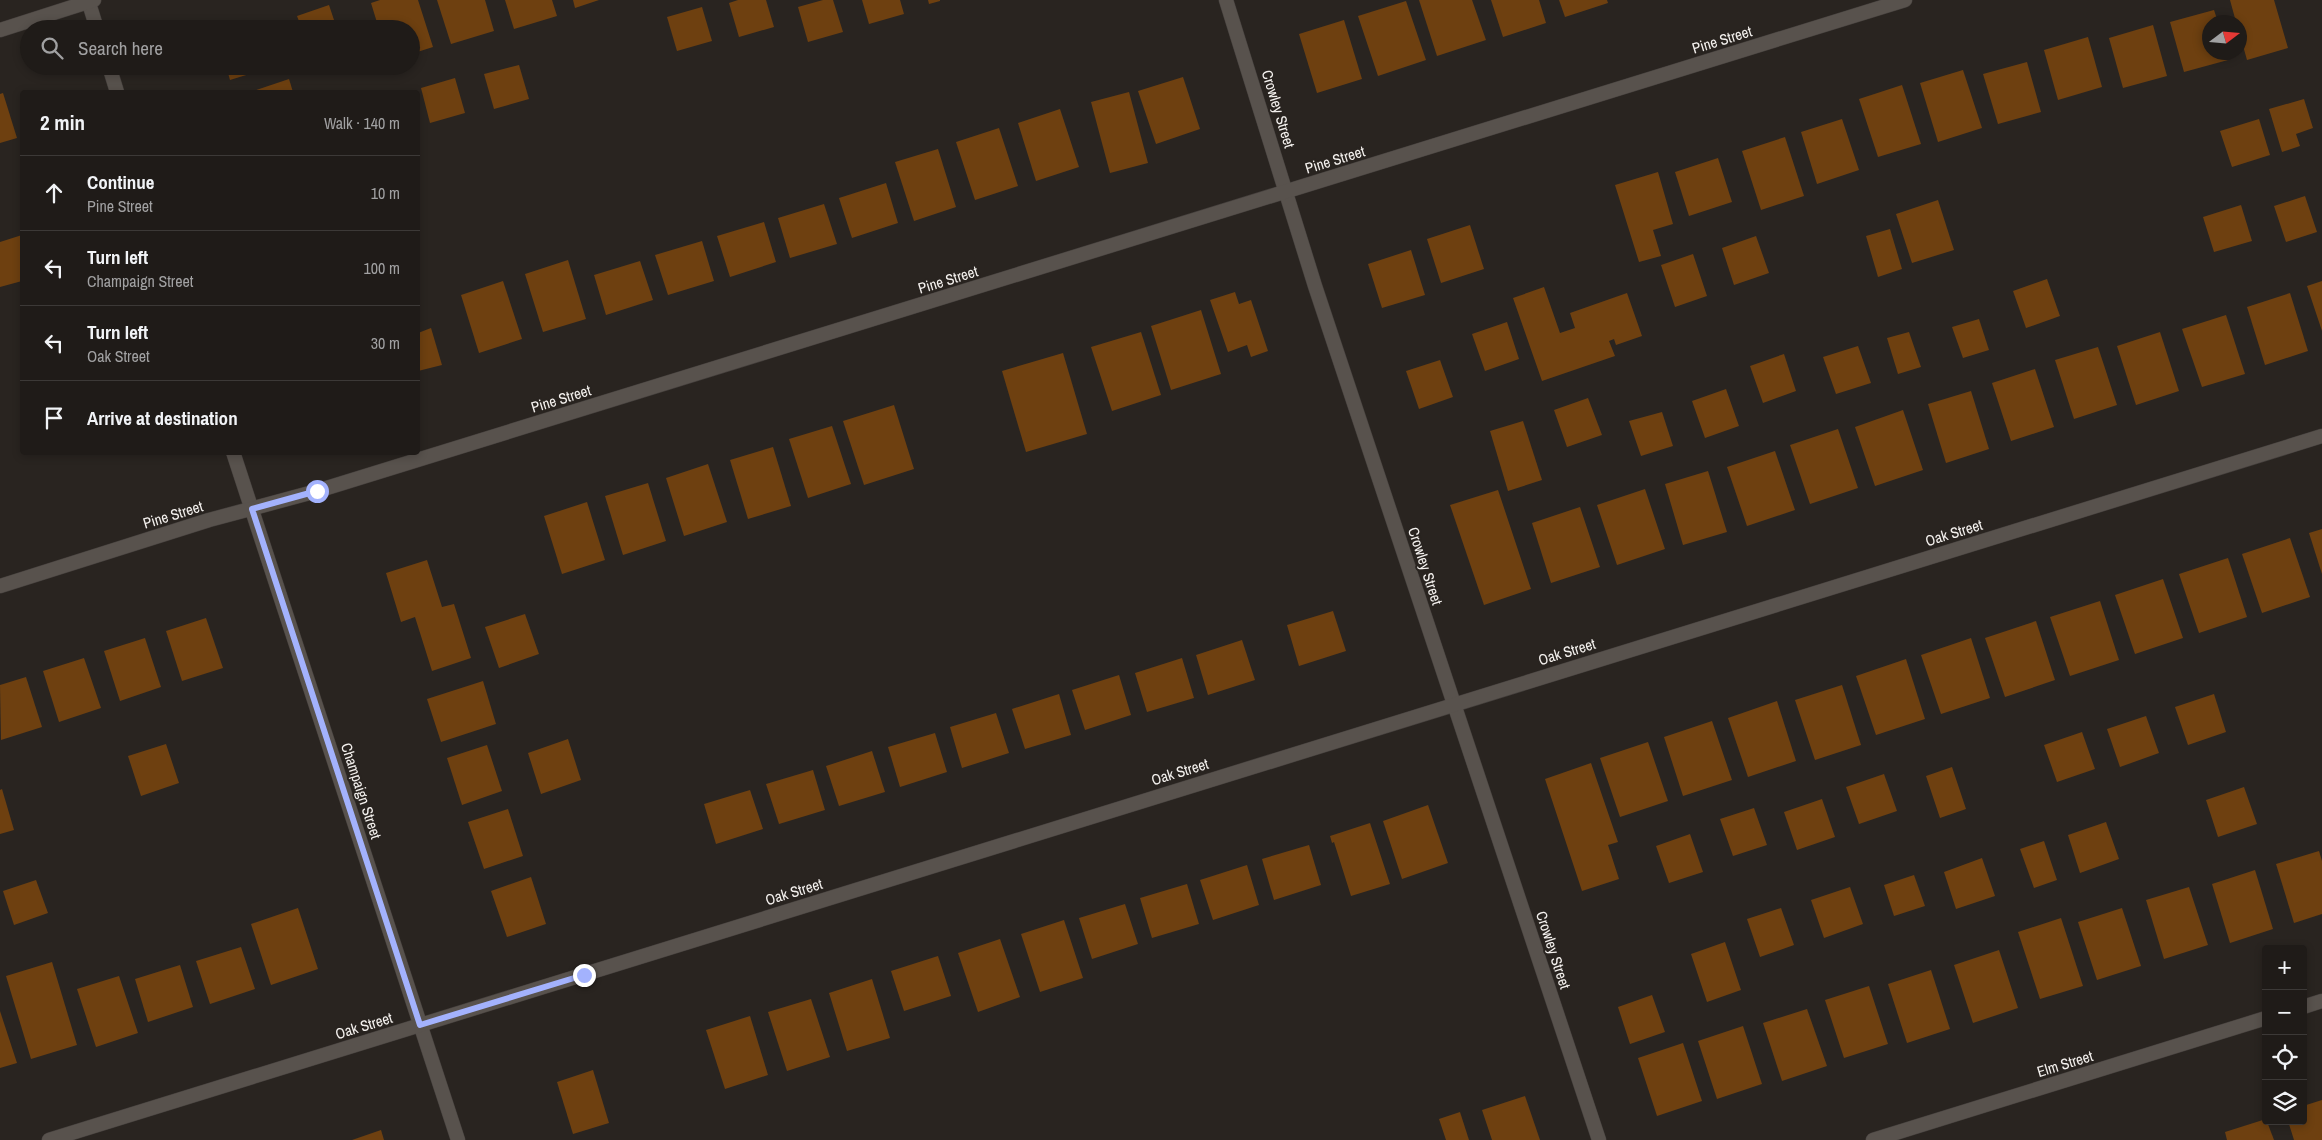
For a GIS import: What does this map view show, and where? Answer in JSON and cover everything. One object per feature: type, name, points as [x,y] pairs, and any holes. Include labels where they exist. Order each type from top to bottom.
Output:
[{"type":"street","name":"Crowley Street","points":[[1226,0],[1315,286],[1599,1140]]},
{"type":"street","name":"Pine Street","points":[[0,586],[209,520],[317,491],[1904,0]]},
{"type":"street","points":[[31,20],[90,1],[95,20]]},
{"type":"street","points":[[0,30],[20,24]]},
{"type":"street","points":[[112,75],[116,90]]},
{"type":"street","name":"Oak Street","points":[[49,1140],[2322,436]]},
{"type":"street","name":"Champaign Street","points":[[234,455],[458,1140]]},
{"type":"street","points":[[2307,1006],[2322,1001]]},
{"type":"street","name":"Elm Street","points":[[1873,1140],[2262,1019]]},
{"type":"building","points":[[380,0],[418,0],[433,47],[420,51],[420,20],[376,20],[371,3]]},
{"type":"building","points":[[437,0],[485,0],[494,31],[451,44]]},
{"type":"building","points":[[505,0],[552,0],[557,16],[514,29]]},
{"type":"building","points":[[573,0],[599,0],[575,8]]},
{"type":"building","points":[[738,0],[766,0],[774,27],[739,37],[729,3]]},
{"type":"building","points":[[823,0],[833,0],[843,32],[808,42],[798,7]]},
{"type":"building","points":[[862,0],[900,0],[904,14],[869,24]]},
{"type":"building","points":[[928,0],[940,0],[940,1],[929,4]]},
{"type":"building","points":[[1419,0],[1472,0],[1486,40],[1437,56]]},
{"type":"building","points":[[1491,0],[1539,0],[1546,23],[1503,37]]},
{"type":"building","points":[[1559,0],[1607,0],[1608,3],[1565,17]]},
{"type":"building","points":[[2230,0],[2274,0],[2288,48],[2247,60],[2247,15],[2234,15]]},
{"type":"building","points":[[1406,1],[1426,60],[1378,76],[1358,16]]},
{"type":"building","points":[[329,5],[334,20],[299,20],[297,16]]},
{"type":"building","points":[[702,7],[712,41],[677,51],[667,17]]},
{"type":"building","points":[[2214,10],[2216,15],[2202,15],[2202,60],[2228,60],[2184,72],[2170,22]]},
{"type":"building","points":[[1344,20],[1362,79],[1317,93],[1299,34]]},
{"type":"building","points":[[2153,25],[2167,76],[2123,88],[2109,38]]},
{"type":"building","points":[[2088,37],[2102,87],[2058,100],[2044,50]]},
{"type":"building","points":[[2027,62],[2041,112],[1998,124],[1983,74]]},
{"type":"building","points":[[519,65],[529,99],[494,109],[484,74]]},
{"type":"building","points":[[1963,70],[1982,128],[1938,142],[1920,83]]},
{"type":"building","points":[[229,75],[246,75],[230,80]]},
{"type":"building","points":[[1183,77],[1200,129],[1156,144],[1138,91]]},
{"type":"building","points":[[455,78],[465,113],[430,123],[421,88]]},
{"type":"building","points":[[289,79],[292,90],[256,90]]},
{"type":"building","points":[[1902,85],[1921,144],[1878,157],[1859,99]]},
{"type":"building","points":[[1129,92],[1148,163],[1110,173],[1091,102]]},
{"type":"building","points":[[3,93],[17,138],[0,143],[0,94]]},
{"type":"building","points":[[2304,99],[2313,128],[2296,134],[2300,146],[2282,152],[2269,109]]},
{"type":"building","points":[[1060,109],[1079,167],[1036,181],[1018,123]]},
{"type":"building","points":[[1842,119],[1859,170],[1817,184],[1801,132]]},
{"type":"building","points":[[2259,119],[2270,155],[2232,167],[2220,131]]},
{"type":"building","points":[[999,128],[1018,186],[975,200],[956,142]]},
{"type":"building","points":[[1785,137],[1804,196],[1761,210],[1742,151]]},
{"type":"building","points":[[938,149],[956,207],[914,221],[895,162]]},
{"type":"building","points":[[1718,158],[1732,202],[1689,216],[1675,172]]},
{"type":"building","points":[[1658,172],[1673,224],[1653,230],[1661,256],[1639,262],[1615,185]]},
{"type":"building","points":[[886,183],[898,223],[852,238],[839,198]]},
{"type":"building","points":[[2305,196],[2317,232],[2286,242],[2274,206]]},
{"type":"building","points":[[1938,200],[1954,250],[1912,263],[1896,214]]},
{"type":"building","points":[[824,204],[837,244],[790,258],[778,218]]},
{"type":"building","points":[[2241,205],[2252,241],[2214,252],[2203,217]]},
{"type":"building","points":[[764,222],[776,262],[730,277],[717,236]]},
{"type":"building","points":[[1470,225],[1484,269],[1441,283],[1427,239]]},
{"type":"building","points":[[1890,229],[1902,269],[1878,277],[1866,236]]},
{"type":"building","points":[[20,236],[20,282],[0,287],[0,242]]},
{"type":"building","points":[[1756,236],[1769,273],[1734,285],[1722,248]]},
{"type":"building","points":[[702,241],[714,281],[668,295],[655,255]]},
{"type":"building","points":[[1411,250],[1425,295],[1382,308],[1368,264]]},
{"type":"building","points":[[1693,254],[1707,296],[1675,307],[1661,265]]},
{"type":"building","points":[[568,260],[586,319],[543,332],[525,274]]},
{"type":"building","points":[[640,261],[653,300],[606,315],[594,275]]},
{"type":"building","points":[[2047,279],[2060,316],[2026,328],[2013,291]]},
{"type":"building","points":[[503,281],[522,339],[479,353],[461,295]]},
{"type":"building","points":[[2322,281],[2322,331],[2307,286]]},
{"type":"building","points":[[1544,287],[1560,333],[1575,328],[1570,313],[1627,293],[1642,336],[1616,345],[1614,339],[1609,341],[1615,356],[1542,381],[1513,298]]},
{"type":"building","points":[[1235,292],[1239,304],[1251,300],[1268,351],[1251,357],[1247,345],[1228,352],[1210,300]]},
{"type":"building","points":[[2290,293],[2308,351],[2265,365],[2247,307]]},
{"type":"building","points":[[1201,310],[1221,374],[1171,390],[1151,326]]},
{"type":"building","points":[[2226,315],[2245,374],[2202,387],[2182,329]]},
{"type":"building","points":[[1979,319],[1989,350],[1963,358],[1952,327]]},
{"type":"building","points":[[1507,322],[1519,359],[1485,371],[1472,334]]},
{"type":"building","points":[[431,328],[442,365],[420,370],[420,332]]},
{"type":"building","points":[[1141,332],[1161,395],[1112,411],[1091,347]]},
{"type":"building","points":[[1909,332],[1921,367],[1898,374],[1887,338]]},
{"type":"building","points":[[2160,332],[2179,391],[2136,405],[2117,346]]},
{"type":"building","points":[[1858,346],[1871,383],[1836,394],[1823,357]]},
{"type":"building","points":[[2098,347],[2117,405],[2074,419],[2055,360]]},
{"type":"building","points":[[1063,353],[1087,434],[1026,452],[1002,371]]},
{"type":"building","points":[[1784,354],[1796,391],[1763,403],[1750,366]]},
{"type":"building","points":[[1440,360],[1453,397],[1419,409],[1406,371]]},
{"type":"building","points":[[2035,369],[2054,427],[2011,441],[1992,383]]},
{"type":"building","points":[[1726,389],[1739,426],[1705,438],[1692,401]]},
{"type":"building","points":[[1971,391],[1989,449],[1946,463],[1928,404]]},
{"type":"building","points":[[1588,398],[1602,435],[1567,447],[1554,410]]},
{"type":"building","points":[[894,405],[914,469],[864,485],[843,421]]},
{"type":"building","points":[[1903,410],[1923,470],[1875,486],[1855,427]]},
{"type":"building","points":[[1662,412],[1673,446],[1641,456],[1629,421]]},
{"type":"building","points":[[1523,421],[1542,480],[1508,491],[1490,431]]},
{"type":"building","points":[[832,426],[851,484],[808,498],[789,439]]},
{"type":"building","points":[[1838,429],[1858,488],[1810,504],[1790,445]]},
{"type":"building","points":[[773,447],[791,506],[748,519],[730,460]]},
{"type":"building","points":[[1775,451],[1795,510],[1747,526],[1727,467]]},
{"type":"building","points":[[708,464],[727,522],[684,536],[666,478]]},
{"type":"building","points":[[1708,471],[1727,532],[1683,545],[1665,484]]},
{"type":"building","points":[[648,483],[666,541],[623,555],[605,496]]},
{"type":"building","points":[[1645,489],[1665,549],[1617,565],[1597,505]]},
{"type":"building","points":[[1498,490],[1531,589],[1484,605],[1450,505]]},
{"type":"building","points":[[587,502],[605,560],[562,574],[544,516]]},
{"type":"building","points":[[1580,507],[1600,567],[1551,583],[1532,523]]},
{"type":"building","points":[[2322,529],[2322,574],[2309,533]]},
{"type":"building","points":[[2290,538],[2310,597],[2262,613],[2242,554]]},
{"type":"building","points":[[2228,558],[2247,617],[2199,633],[2179,574]]},
{"type":"building","points":[[427,560],[442,607],[454,604],[471,658],[432,671],[415,617],[401,622],[386,573]]},
{"type":"building","points":[[2163,579],[2183,638],[2135,654],[2115,595]]},
{"type":"building","points":[[2100,601],[2119,660],[2070,676],[2050,617]]},
{"type":"building","points":[[1333,611],[1346,651],[1299,666],[1287,625]]},
{"type":"building","points":[[525,614],[539,654],[499,668],[485,627]]},
{"type":"building","points":[[206,618],[223,668],[182,681],[166,631]]},
{"type":"building","points":[[2036,621],[2055,680],[2005,697],[1985,638]]},
{"type":"building","points":[[145,638],[161,687],[120,701],[104,651]]},
{"type":"building","points":[[1971,638],[1990,698],[1941,714],[1921,655]]},
{"type":"building","points":[[1242,640],[1255,680],[1208,695],[1196,655]]},
{"type":"building","points":[[84,658],[101,708],[59,722],[43,671]]},
{"type":"building","points":[[1182,658],[1194,698],[1147,712],[1135,673]]},
{"type":"building","points":[[1906,659],[1925,719],[1876,735],[1856,676]]},
{"type":"building","points":[[1119,675],[1131,715],[1085,730],[1072,690]]},
{"type":"building","points":[[26,677],[42,727],[1,740],[0,685]]},
{"type":"building","points":[[483,681],[496,724],[441,742],[427,699]]},
{"type":"building","points":[[1842,685],[1861,745],[1815,760],[1795,700]]},
{"type":"building","points":[[1059,694],[1071,735],[1025,749],[1012,709]]},
{"type":"building","points":[[2214,694],[2226,732],[2188,745],[2175,707]]},
{"type":"building","points":[[1777,701],[1796,761],[1748,777],[1728,718]]},
{"type":"building","points":[[996,713],[1009,753],[962,768],[950,727]]},
{"type":"building","points":[[2146,716],[2159,753],[2120,767],[2107,729]]},
{"type":"building","points":[[1712,721],[1732,780],[1683,796],[1664,737]]},
{"type":"building","points":[[2082,732],[2095,769],[2057,782],[2044,745]]},
{"type":"building","points":[[935,733],[947,772],[900,787],[888,747]]},
{"type":"building","points":[[568,739],[581,780],[541,794],[528,753]]},
{"type":"building","points":[[1648,742],[1668,801],[1620,817],[1600,758]]},
{"type":"building","points":[[166,744],[179,783],[141,796],[128,756]]},
{"type":"building","points":[[487,745],[502,791],[462,805],[447,758]]},
{"type":"building","points":[[872,751],[885,792],[839,806],[826,766]]},
{"type":"building","points":[[1591,763],[1618,842],[1608,845],[1619,879],[1582,891],[1545,779]]},
{"type":"building","points":[[1952,767],[1966,809],[1940,818],[1926,776]]},
{"type":"building","points":[[813,770],[825,810],[779,824],[766,784]]},
{"type":"building","points":[[1884,774],[1897,811],[1859,824],[1846,787]]},
{"type":"building","points":[[2244,787],[2257,824],[2218,837],[2206,800]]},
{"type":"building","points":[[2,789],[14,830],[0,834],[0,790]]},
{"type":"building","points":[[750,790],[763,829],[716,844],[704,804]]},
{"type":"building","points":[[1822,799],[1835,837],[1797,850],[1784,812]]},
{"type":"building","points":[[1428,805],[1448,863],[1402,879],[1383,821]]},
{"type":"building","points":[[1754,808],[1767,845],[1733,856],[1720,819]]},
{"type":"building","points":[[508,809],[523,856],[484,869],[468,822]]},
{"type":"building","points":[[2106,822],[2119,859],[2080,873],[2068,835]]},
{"type":"building","points":[[1370,823],[1390,884],[1351,896],[1334,842],[1332,843],[1330,836]]},
{"type":"building","points":[[1690,834],[1703,872],[1669,883],[1656,846]]},
{"type":"building","points":[[2044,841],[2057,880],[2034,888],[2020,849]]},
{"type":"building","points":[[1309,845],[1321,885],[1274,900],[1262,859]]},
{"type":"building","points":[[2319,851],[2322,861],[2322,914],[2294,923],[2276,864]]},
{"type":"building","points":[[1982,858],[1995,896],[1956,909],[1944,872]]},
{"type":"building","points":[[1247,865],[1259,905],[1213,920],[1200,880]]},
{"type":"building","points":[[2255,870],[2273,929],[2230,943],[2212,884]]},
{"type":"building","points":[[1914,875],[1925,906],[1894,916],[1884,885]]},
{"type":"building","points":[[531,877],[546,924],[507,937],[491,891]]},
{"type":"building","points":[[36,880],[48,913],[14,925],[3,891]]},
{"type":"building","points":[[1187,884],[1199,924],[1152,938],[1140,898]]},
{"type":"building","points":[[1850,887],[1863,924],[1824,938],[1811,900]]},
{"type":"building","points":[[2189,887],[2208,945],[2164,959],[2146,900]]},
{"type":"building","points":[[1125,904],[1138,944],[1092,959],[1079,918]]},
{"type":"building","points":[[298,908],[318,969],[271,985],[251,924]]},
{"type":"building","points":[[1781,908],[1794,945],[1760,957],[1747,919]]},
{"type":"building","points":[[2122,908],[2141,966],[2097,980],[2078,922]]},
{"type":"building","points":[[2061,918],[2083,986],[2040,999],[2018,932]]},
{"type":"building","points":[[1064,920],[1083,978],[1040,992],[1021,934]]},
{"type":"building","points":[[1000,939],[1020,997],[978,1012],[958,953]]},
{"type":"building","points":[[1725,942],[1741,990],[1707,1002],[1691,954]]},
{"type":"building","points":[[241,947],[255,989],[210,1004],[196,961]]},
{"type":"building","points":[[1999,950],[2018,1008],[1973,1023],[1954,965]]},
{"type":"building","points":[[938,956],[951,996],[904,1011],[891,971]]},
{"type":"building","points":[[52,962],[77,1045],[31,1059],[6,976]]},
{"type":"building","points":[[180,965],[193,1007],[148,1022],[135,979]]},
{"type":"building","points":[[1931,970],[1950,1029],[1907,1043],[1888,984]]},
{"type":"building","points":[[119,976],[138,1033],[96,1047],[77,989]]},
{"type":"building","points":[[872,979],[890,1038],[847,1051],[829,993]]},
{"type":"building","points":[[1869,986],[1888,1044],[1844,1058],[1825,1000]]},
{"type":"building","points":[[1652,995],[1665,1032],[1630,1044],[1618,1007]]},
{"type":"building","points":[[811,999],[830,1057],[787,1071],[768,1012]]},
{"type":"building","points":[[1807,1009],[1827,1066],[1782,1081],[1763,1023]]},
{"type":"building","points":[[0,1011],[17,1063],[0,1068]]},
{"type":"building","points":[[750,1016],[768,1075],[725,1089],[706,1030]]},
{"type":"building","points":[[1743,1026],[1762,1084],[1717,1099],[1698,1041]]},
{"type":"building","points":[[1683,1043],[1702,1101],[1657,1116],[1638,1058]]},
{"type":"building","points":[[593,1070],[609,1123],[573,1134],[557,1082]]},
{"type":"building","points":[[1525,1096],[1540,1140],[1492,1140],[1482,1110]]},
{"type":"building","points":[[2322,1100],[2322,1140],[2294,1140],[2289,1125],[2307,1125],[2307,1105]]},
{"type":"building","points":[[1460,1112],[1469,1140],[1446,1140],[1439,1119]]},
{"type":"building","points":[[2262,1120],[2262,1125],[2268,1125],[2274,1140],[2227,1140],[2225,1132]]},
{"type":"building","points":[[381,1130],[384,1140],[352,1140]]},
{"type":"route","points":[[317,491],[252,509],[420,1025],[584,975]]}]
